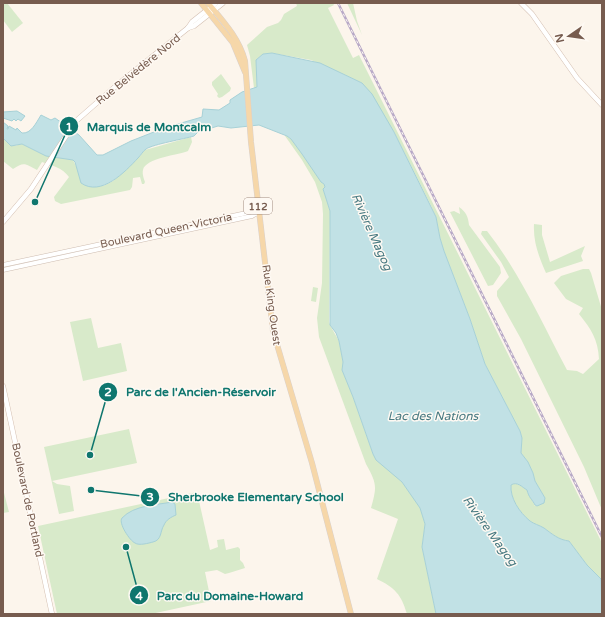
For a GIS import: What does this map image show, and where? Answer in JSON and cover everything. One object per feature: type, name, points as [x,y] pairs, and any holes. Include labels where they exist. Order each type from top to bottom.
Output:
[{"type":"main road","name":"112","points":[[201,3],[210,9]]},
{"type":"main road","points":[[210,9],[216,3]]},
{"type":"main road","points":[[210,9],[223,3]]},
{"type":"main road","points":[[521,3],[532,14],[577,78],[602,106]]},
{"type":"main road","name":"Rue Belvédère Nord","points":[[3,222],[31,189],[76,121],[188,28],[194,26],[210,9]]},
{"type":"main road","name":"Rue King Ouest","points":[[210,9],[238,42],[246,61],[245,73],[250,131],[275,339],[312,463],[351,614]]},
{"type":"main road","name":"Boulevard de Portland","points":[[3,386],[52,614]]},
{"type":"street","name":"Boulevard Queen-Victoria","points":[[3,265],[179,226],[251,212],[259,212]]},
{"type":"street","name":"Boulevard Queen-Victoria","points":[[3,270],[246,218],[259,212]]},
{"type":"green space","points":[[3,3],[7,3],[23,23],[12,32],[3,20]]},
{"type":"green space","points":[[296,3],[333,3],[334,5],[328,8],[353,58],[359,55],[602,543],[602,584],[601,579],[587,565],[569,541],[559,538],[530,521],[522,513],[514,500],[511,490],[511,485],[513,484],[519,485],[527,490],[535,506],[537,506],[545,498],[535,481],[528,462],[521,453],[522,438],[520,431],[485,364],[470,319],[444,251],[436,217],[394,132],[362,83],[311,60],[272,53],[263,54],[256,60],[257,87],[254,88],[247,45],[267,27],[278,23],[284,14],[297,6]]},
{"type":"green space","points":[[347,3],[353,3],[362,35]]},
{"type":"green space","points":[[221,74],[231,88],[230,91],[219,98],[212,85],[212,82]]},
{"type":"green space","points":[[285,136],[293,141],[325,186],[323,189],[330,211],[329,322],[339,341],[343,362],[342,370],[373,454],[402,482],[420,507],[425,524],[422,547],[436,614],[407,614],[400,597],[396,592],[388,585],[377,579],[398,519],[371,508],[375,490],[374,481],[366,464],[319,337],[317,318],[322,283],[322,202],[315,182]]},
{"type":"green space","points":[[191,137],[192,142],[188,151],[156,160],[145,166],[143,170],[144,184],[142,184],[140,177],[133,178],[132,187],[130,190],[61,204],[55,201],[54,197],[69,177],[64,171],[42,162],[37,170],[25,164],[13,169],[3,161],[3,138],[9,144],[14,146],[22,144],[40,153],[73,160],[76,166],[103,186],[113,181],[145,150]]},
{"type":"green space","points":[[459,207],[466,214],[469,225],[500,267],[501,273],[493,285],[488,286],[450,212],[454,211],[460,214]]},
{"type":"green space","points":[[534,224],[542,225],[542,235],[550,262],[585,246],[581,256],[583,261],[546,273],[536,243]]},
{"type":"green space","points":[[482,231],[487,231],[510,264],[567,370],[577,371],[583,374],[599,359],[597,346],[590,330],[579,314],[583,308],[566,299],[554,283],[561,276],[583,269],[589,269],[591,273],[602,310],[602,510],[584,467],[521,339],[497,296],[497,291],[509,277],[501,262],[481,234]]},
{"type":"green space","points":[[313,287],[318,288],[316,302],[311,301]]},
{"type":"green space","points":[[91,318],[98,348],[121,343],[127,371],[83,381],[70,322]]},
{"type":"green space","points":[[129,429],[137,463],[52,481],[57,484],[70,486],[74,511],[59,514],[44,447]]},
{"type":"green space","points":[[3,489],[9,512],[3,513]]},
{"type":"green space","points":[[197,492],[210,550],[218,547],[217,540],[224,539],[226,550],[238,547],[240,549],[240,560],[245,568],[225,574],[217,570],[205,572],[211,601],[151,614],[57,614],[38,526]]},
{"type":"water","name":"Lac des Nations","points":[[272,53],[320,63],[362,83],[372,94],[394,132],[436,217],[444,251],[470,319],[485,364],[520,431],[522,438],[521,453],[528,462],[535,481],[545,498],[544,503],[537,506],[527,490],[519,485],[513,484],[511,485],[511,490],[514,500],[522,513],[530,521],[559,538],[569,541],[587,565],[601,579],[602,614],[436,614],[422,547],[425,524],[420,508],[402,482],[376,460],[342,370],[343,362],[339,341],[336,333],[330,325],[330,211],[323,189],[325,187],[291,139],[259,125],[231,128],[218,126],[200,130],[194,136],[162,143],[146,149],[120,176],[104,185],[89,187],[81,183],[75,162],[73,160],[46,156],[22,144],[11,146],[3,138],[3,122],[8,126],[7,129],[9,126],[16,130],[17,128],[22,133],[25,133],[31,130],[41,115],[51,120],[55,118],[79,135],[97,155],[103,155],[131,141],[164,128],[202,117],[203,109],[219,110],[230,103],[230,100],[242,92],[257,87],[256,60],[263,54]]},
{"type":"water","points":[[17,111],[25,116],[21,121],[18,119],[16,121],[14,119],[12,121],[3,118],[3,112]]},
{"type":"water","points":[[172,502],[175,504],[176,515],[166,522],[156,541],[139,544],[130,539],[123,528],[122,518],[133,510],[139,508]]},
{"type":"railway","points":[[338,3],[602,537]]},
{"type":"place","name":"Marquis de Montcalm","points":[[35,202]]},
{"type":"place","name":"Parc de l'Ancien-Réservoir","points":[[90,455]]},
{"type":"place","name":"Sherbrooke Elementary School","points":[[91,490]]},
{"type":"place","name":"Parc du Domaine-Howard","points":[[126,547]]},
{"type":"water label","name":"Rivière Magog","points":[[372,232]]},
{"type":"water label","name":"Rivière Magog","points":[[490,531]]}]
